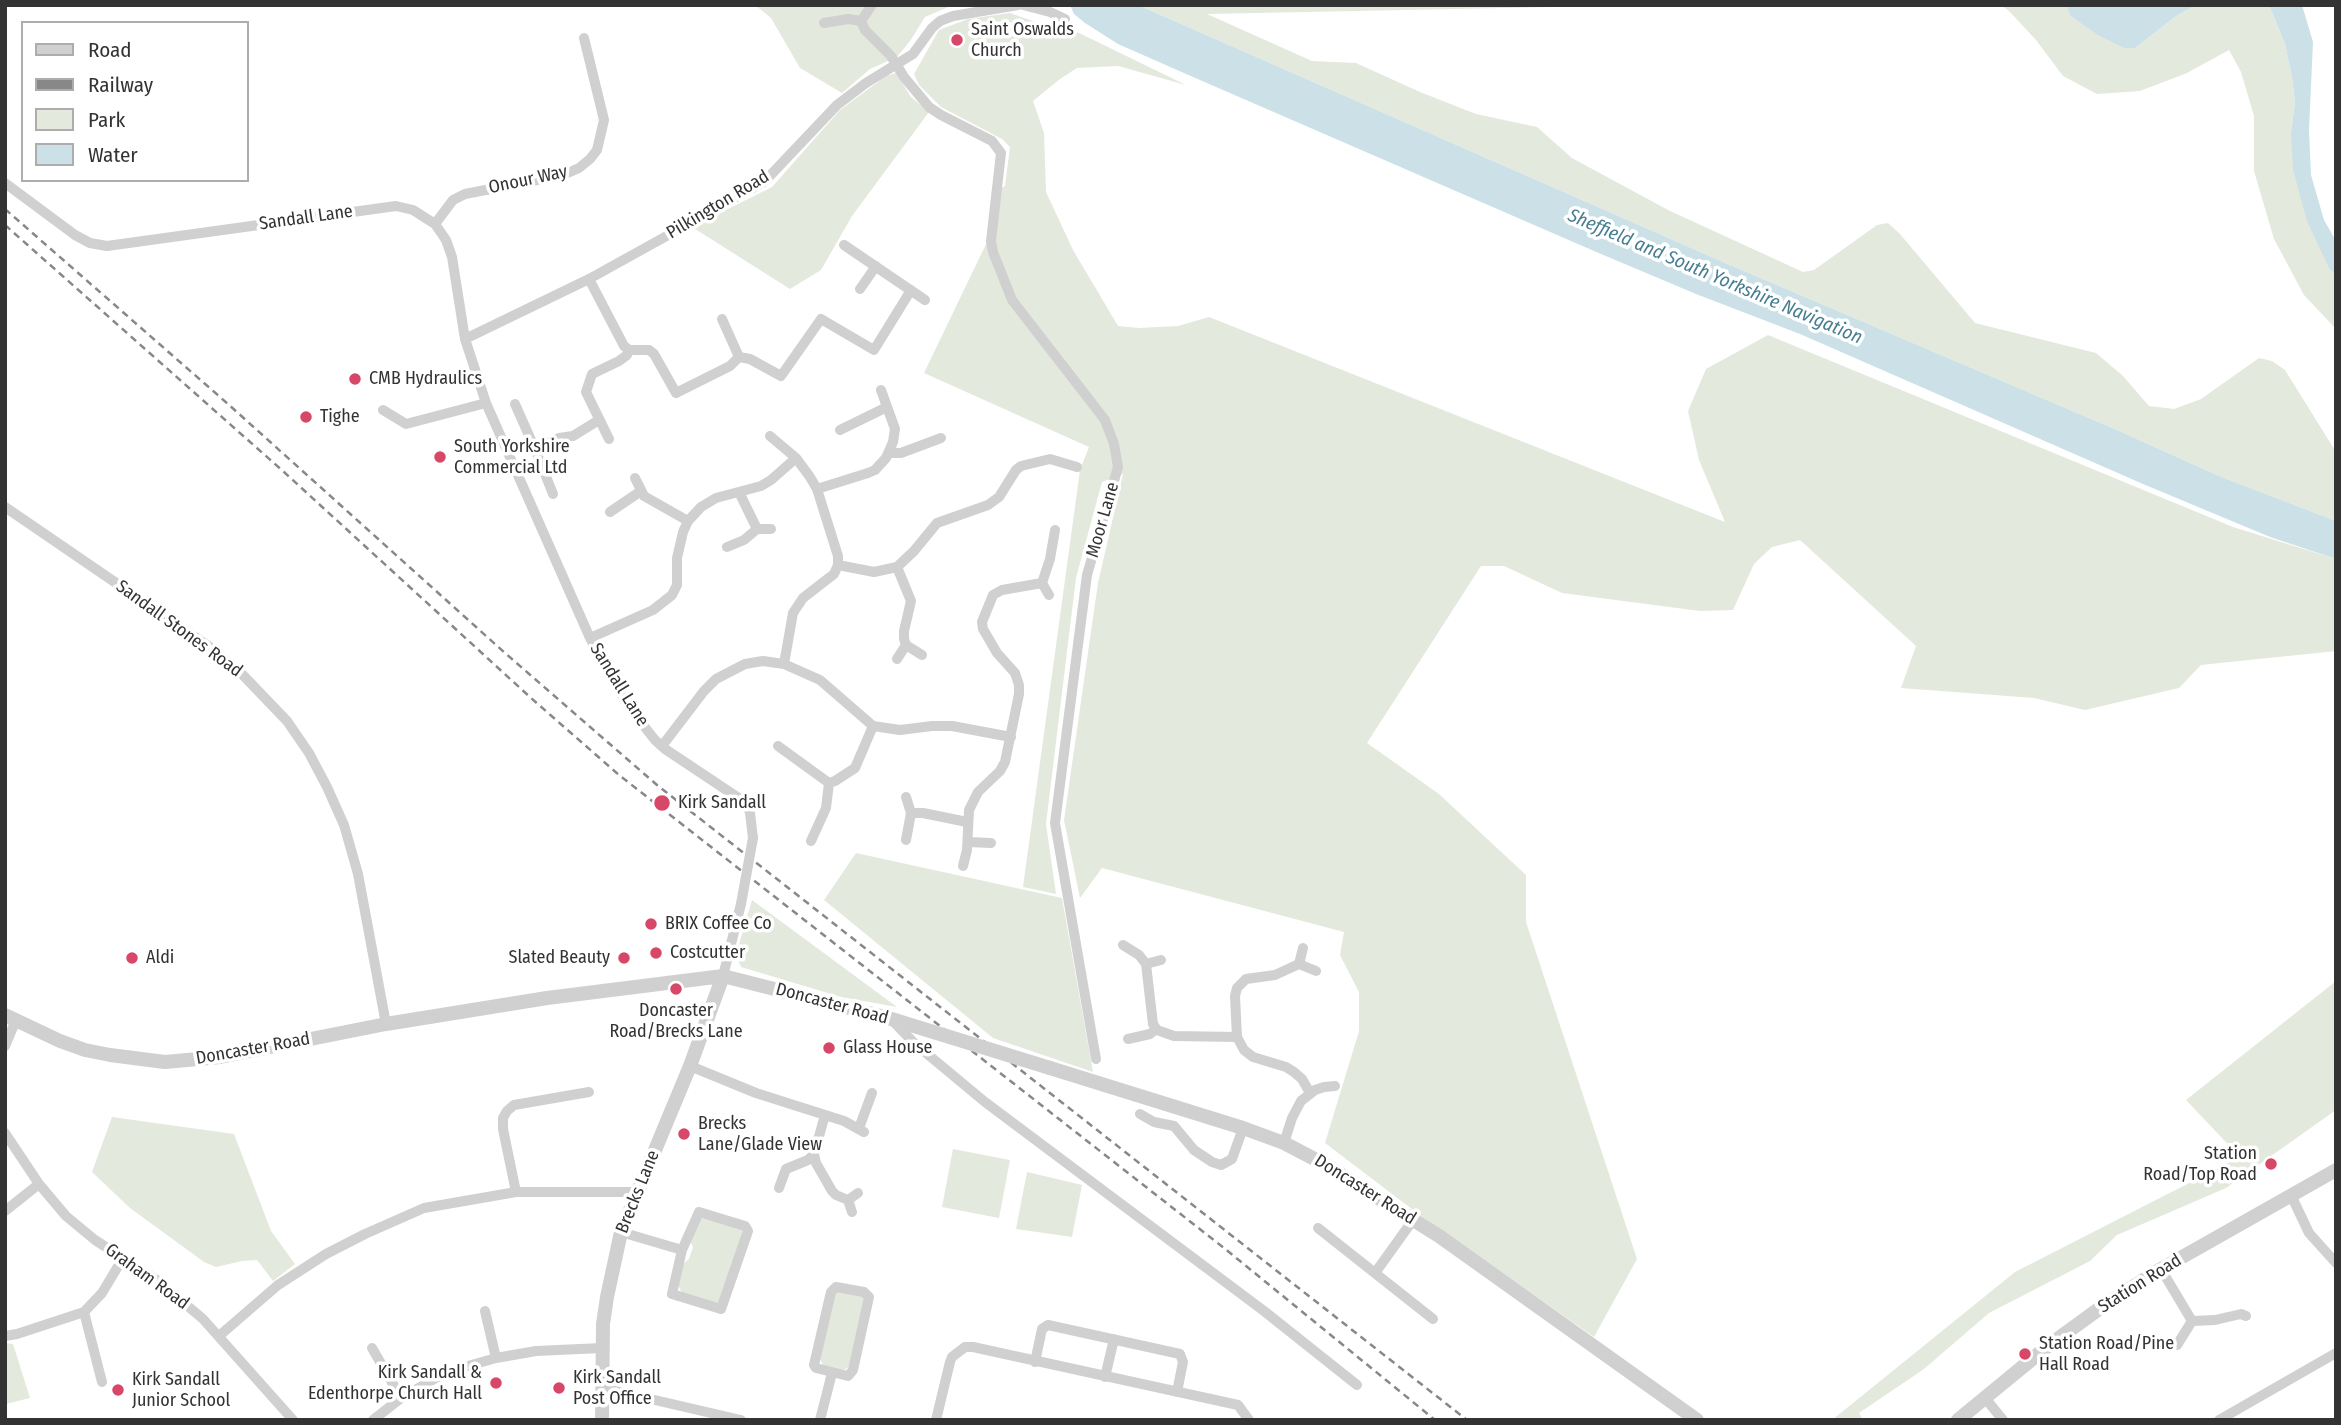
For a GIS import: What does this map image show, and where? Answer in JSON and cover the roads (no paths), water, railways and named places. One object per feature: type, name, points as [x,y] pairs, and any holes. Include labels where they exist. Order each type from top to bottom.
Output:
[{"type":"street","points":[[824,23],[848,19],[861,21],[872,5]]},
{"type":"street","name":"Pilkington Road","points":[[465,339],[589,279],[764,182],[837,105],[866,83],[913,54],[932,27],[940,21],[953,16],[1020,5],[1050,12],[1065,19]]},
{"type":"street","name":"Moor Lane","points":[[861,21],[864,30],[883,47],[929,107],[992,141],[1001,153],[990,241],[993,252],[1012,300],[1105,420],[1118,467],[1087,575],[1055,823],[1096,1059]]},
{"type":"street","name":"Onour Way","points":[[435,224],[453,200],[465,194],[563,175],[579,168],[590,159],[597,150],[604,120],[584,38]]},
{"type":"street","name":"Sandall Lane","points":[[5,183],[75,235],[90,243],[107,246],[396,206],[413,210],[435,224],[446,240],[452,257],[465,339],[486,402],[590,638],[641,724],[662,746],[746,803],[750,813],[753,838],[741,904],[723,976]]},
{"type":"street","points":[[844,245],[925,299]]},
{"type":"street","points":[[860,289],[876,266]]},
{"type":"street","points":[[589,279],[624,346],[629,350],[649,350],[654,354],[676,393],[730,366],[739,357]]},
{"type":"street","points":[[739,357],[750,359],[781,376],[821,319],[874,350],[911,290]]},
{"type":"street","points":[[722,319],[739,357]]},
{"type":"street","points":[[608,439],[586,392],[590,377],[619,361],[629,350]]},
{"type":"street","points":[[817,489],[868,473],[882,464],[889,453],[895,429],[881,390]]},
{"type":"street","points":[[383,410],[406,424],[486,402]]},
{"type":"street","points":[[514,404],[553,494]]},
{"type":"street","points":[[840,430],[887,407]]},
{"type":"street","points":[[535,449],[559,438],[573,436],[599,421]]},
{"type":"street","points":[[770,436],[796,458],[817,489],[838,556],[834,574],[797,604],[793,613],[785,664]]},
{"type":"street","points":[[889,453],[901,453],[940,438]]},
{"type":"street","points":[[1055,460],[1059,446]]},
{"type":"street","points":[[590,638],[653,610],[672,595],[677,585],[680,543],[688,521],[701,507],[716,498],[761,486],[796,458]]},
{"type":"street","points":[[838,565],[874,572],[897,567],[937,523],[988,505],[999,497],[1021,466],[1040,460],[1055,460],[1077,467]]},
{"type":"street","points":[[635,478],[644,496],[688,521]]},
{"type":"street","points":[[610,512],[641,491]]},
{"type":"street","points":[[739,492],[757,528]]},
{"type":"street","name":"Sandall Stones Road","points":[[5,507],[214,650],[240,672],[287,721],[321,776],[344,825],[358,874],[386,1024]]},
{"type":"street","points":[[727,547],[744,540],[757,528],[771,529]]},
{"type":"street","points":[[1049,595],[1042,583],[1055,530]]},
{"type":"street","points":[[897,567],[911,601],[904,631],[906,645],[897,659]]},
{"type":"street","points":[[963,866],[968,842],[969,810],[978,792],[1000,771],[1005,762],[1019,685],[1015,673],[997,653],[983,629],[982,622],[993,595],[1002,590],[1042,583]]},
{"type":"street","points":[[906,645],[922,655]]},
{"type":"street","points":[[662,746],[716,679],[745,664],[763,661],[785,664],[820,680],[873,726],[900,730],[952,726],[1011,737]]},
{"type":"street","points":[[829,783],[855,768],[873,726]]},
{"type":"street","points":[[778,746],[829,783]]},
{"type":"street","points":[[811,841],[826,808],[829,783]]},
{"type":"street","points":[[906,797],[911,813],[906,840]]},
{"type":"street","points":[[911,813],[967,822]]},
{"type":"street","points":[[968,842],[991,844]]},
{"type":"street","points":[[1123,945],[1139,955],[1146,964],[1153,1024],[1156,1029],[1163,1034],[1174,1036],[1237,1037]]},
{"type":"street","points":[[1299,964],[1303,948]]},
{"type":"street","points":[[1146,964],[1161,960]]},
{"type":"street","points":[[1310,1093],[1302,1079],[1294,1072],[1244,1051],[1237,1037],[1235,996],[1237,988],[1246,979],[1275,975],[1299,964],[1316,971]]},
{"type":"street","name":"Doncaster Road","points":[[10,1017],[85,1050],[123,1058],[165,1062],[220,1057],[386,1024],[547,998],[723,976],[888,1018],[1284,1143],[1326,1165],[1413,1220],[1697,1420]]},
{"type":"street","name":"Brecks Lane","points":[[602,1420],[602,1348],[607,1297],[621,1232],[690,1066],[723,976]]},
{"type":"street","points":[[5,1046],[10,1017]]},
{"type":"street","points":[[888,1018],[985,1102],[1264,1311],[1357,1385]]},
{"type":"street","points":[[1128,1039],[1150,1034],[1156,1029]]},
{"type":"street","points":[[690,1066],[756,1093],[844,1121],[862,1130],[872,1093]]},
{"type":"street","points":[[1284,1143],[1297,1108],[1310,1093],[1335,1086]]},
{"type":"street","points":[[516,1192],[503,1129],[503,1118],[507,1111],[514,1105],[589,1092]]},
{"type":"street","points":[[1140,1114],[1154,1122],[1174,1126],[1194,1150],[1221,1165],[1233,1158],[1243,1128]]},
{"type":"street","points":[[825,1115],[814,1154],[816,1163],[832,1191],[848,1200],[852,1212]]},
{"type":"street","name":"Graham Road","points":[[5,1133],[39,1184],[66,1216],[81,1230],[158,1280],[203,1319],[293,1420]]},
{"type":"street","points":[[779,1188],[786,1170],[808,1160],[814,1154]]},
{"type":"street","name":"Station Road","points":[[1958,1420],[2048,1346],[2103,1306],[2161,1269],[2335,1173]]},
{"type":"street","points":[[5,1211],[39,1184]]},
{"type":"street","points":[[219,1336],[278,1285],[326,1254],[424,1208],[516,1192],[638,1192]]},
{"type":"street","points":[[848,1200],[858,1193]]},
{"type":"street","points":[[2291,1195],[2309,1233],[2336,1263]]},
{"type":"street","points":[[699,1212],[748,1228],[721,1308],[672,1294],[682,1250],[699,1212]]},
{"type":"street","points":[[1375,1273],[1413,1220]]},
{"type":"street","points":[[1318,1228],[1433,1320]]},
{"type":"street","points":[[621,1232],[682,1250]]},
{"type":"street","points":[[5,1336],[17,1335],[84,1312],[102,1293],[123,1258]]},
{"type":"street","points":[[2161,1269],[2192,1321]]},
{"type":"street","points":[[836,1287],[864,1292],[869,1297],[853,1370],[848,1376],[831,1373],[814,1365],[831,1292],[836,1287]]},
{"type":"street","points":[[485,1311],[496,1357]]},
{"type":"street","points":[[84,1312],[102,1382]]},
{"type":"street","points":[[2192,1321],[2215,1320],[2241,1314],[2246,1316]]},
{"type":"street","points":[[2177,1345],[2192,1321]]},
{"type":"street","points":[[1035,1362],[1044,1326],[1048,1325],[1180,1354],[1184,1362],[1177,1392]]},
{"type":"street","points":[[1105,1377],[1114,1339]]},
{"type":"street","points":[[936,1420],[950,1362],[952,1357],[965,1347],[1238,1405],[1249,1420]]},
{"type":"street","points":[[372,1348],[401,1398]]},
{"type":"street","points":[[373,1420],[401,1398],[436,1378],[496,1357],[602,1348]]},
{"type":"street","points":[[2219,1420],[2336,1353]]},
{"type":"street","points":[[820,1420],[831,1373]]},
{"type":"street","points":[[603,1388],[741,1420]]},
{"type":"street","points":[[1985,1398],[2003,1420]]},
{"type":"water","name":"Sheffield and South Yorkshire Navigation","points":[[1070,5],[1138,5],[2219,476],[2336,521],[2336,559],[2270,537],[2143,484],[1800,334],[1594,251],[1193,77],[1118,44],[1085,23],[1074,14]]},
{"type":"water","points":[[2066,5],[2196,5],[2176,16],[2135,48],[2124,48],[2098,35],[2071,16]]},
{"type":"water","points":[[2269,5],[2302,5],[2313,42],[2309,130],[2311,175],[2324,220],[2336,241],[2336,275],[2330,270],[2307,221],[2293,170],[2291,132],[2295,102],[2292,77],[2285,44]]},
{"type":"railway","points":[[5,209],[657,785],[1467,1420]]},
{"type":"railway","points":[[5,225],[284,472],[619,775],[1224,1248],[1435,1420]]},
{"type":"place","name":"Saint Oswalds Church","points":[[957,40]]},
{"type":"place","name":"CMB Hydraulics","points":[[355,379]]},
{"type":"place","name":"Tighe","points":[[306,417]]},
{"type":"place","name":"South Yorkshire Commercial Ltd","points":[[440,457]]},
{"type":"place","name":"Kirk Sandall","points":[[662,803]]},
{"type":"place","name":"BRIX Coffee Co","points":[[651,924]]},
{"type":"place","name":"Costcutter","points":[[656,953]]},
{"type":"place","name":"Aldi","points":[[132,958]]},
{"type":"place","name":"Slated Beauty","points":[[624,958]]},
{"type":"place","name":"Doncaster Road/Brecks Lane","points":[[676,989]]},
{"type":"place","name":"Glass House","points":[[829,1048]]},
{"type":"place","name":"Brecks Lane/Glade View","points":[[684,1134]]},
{"type":"place","name":"Station Road/Top Road","points":[[2271,1164]]},
{"type":"place","name":"Station Road/Pine Hall Road","points":[[2025,1354]]},
{"type":"place","name":"Kirk Sandall & Edenthorpe Church Hall","points":[[496,1383]]},
{"type":"place","name":"Kirk Sandall Post Office","points":[[559,1388]]},
{"type":"place","name":"Kirk Sandall Junior School","points":[[118,1390]]}]
